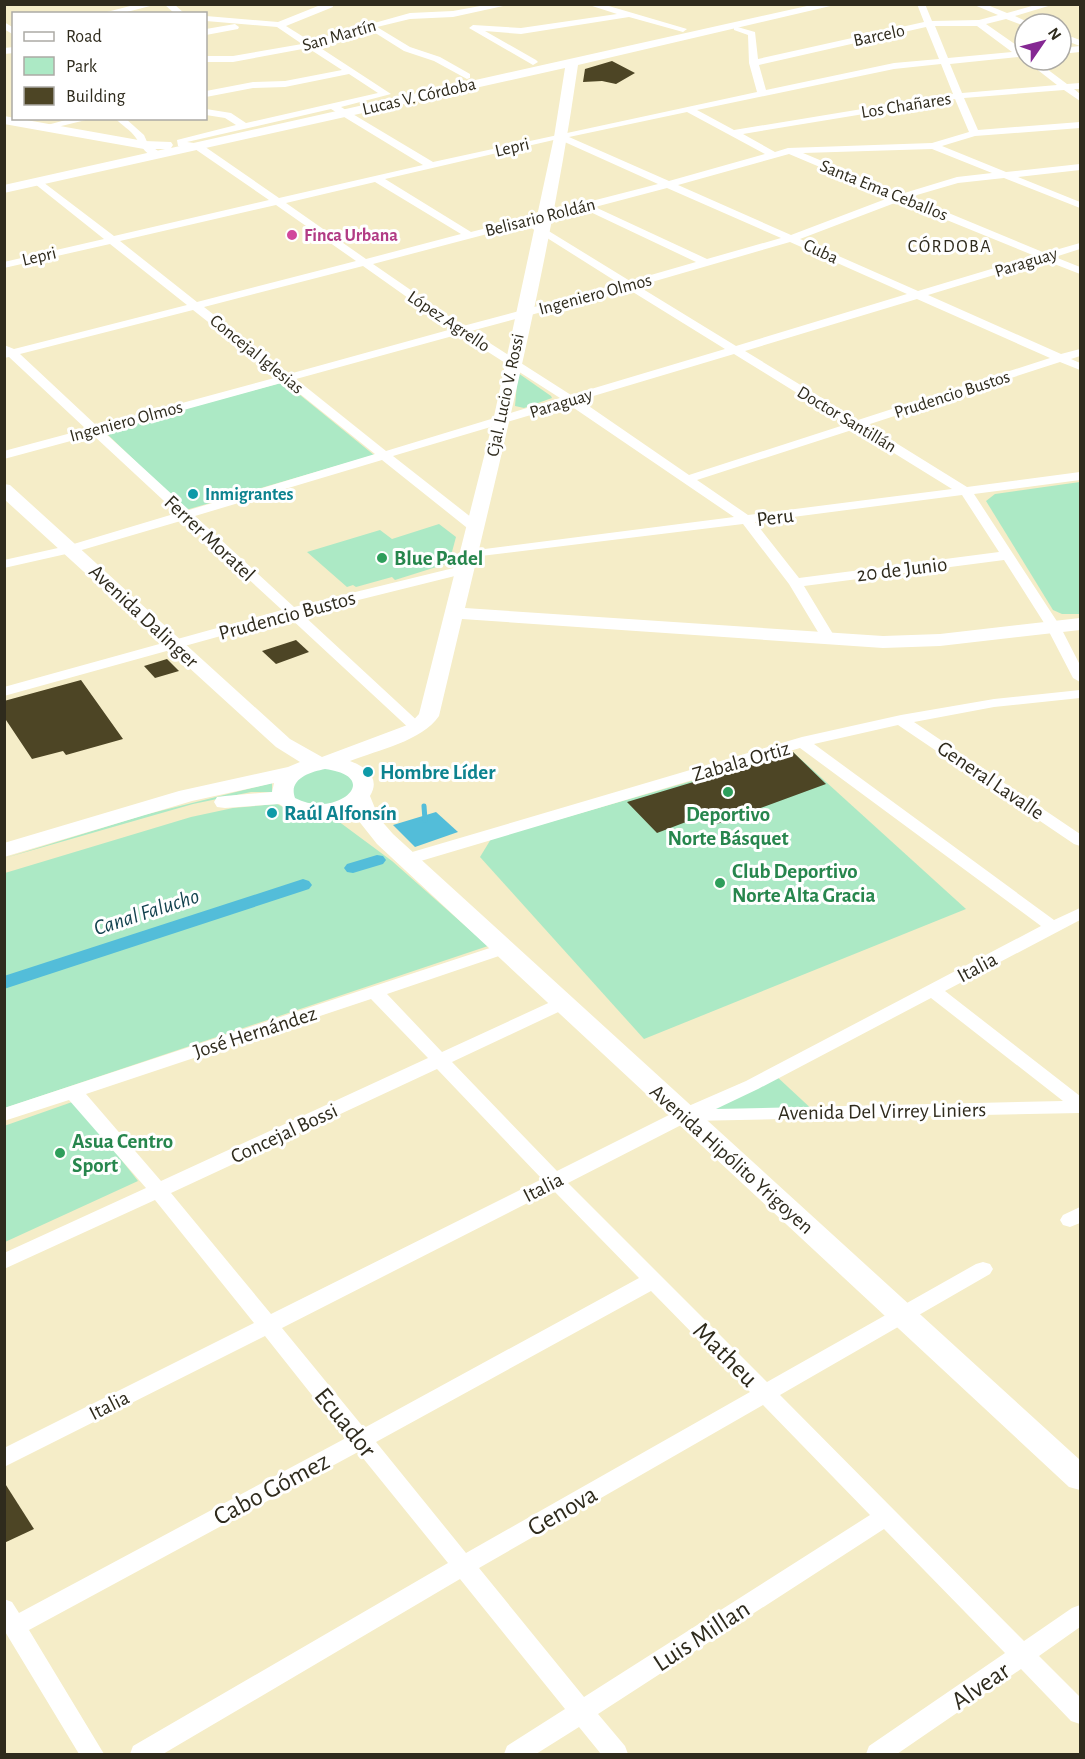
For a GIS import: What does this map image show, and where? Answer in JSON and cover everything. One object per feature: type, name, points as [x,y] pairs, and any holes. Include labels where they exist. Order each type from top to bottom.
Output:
[{"type":"main road","name":"Lucas V. Córdoba","points":[[569,60],[719,20],[793,4]]},
{"type":"main road","name":"Lucas V. Córdoba","points":[[4,120],[144,145],[181,144],[569,60],[737,28],[834,4]]},
{"type":"main road","points":[[719,20],[731,22],[737,28]]},
{"type":"main road","points":[[683,29],[688,34],[703,35]]},
{"type":"main road","name":"Lucas V. Córdoba","points":[[386,94],[639,40]]},
{"type":"main road","name":"Cjal. Lucio V. Rossi","points":[[408,732],[429,716],[476,528],[561,136],[569,60]]},
{"type":"main road","name":"Lucas V. Córdoba","points":[[4,189],[198,146],[337,110]]},
{"type":"main road","points":[[4,134],[45,127]]},
{"type":"main road","name":"Avenida Dalinger","points":[[4,489],[283,743],[294,759],[293,772]]},
{"type":"main road","points":[[455,614],[884,642],[940,640],[1080,624]]},
{"type":"main road","points":[[4,849],[187,796],[293,772],[408,732]]},
{"type":"main road","points":[[358,772],[362,762],[373,750],[408,732]]},
{"type":"main road","name":"Avenida Dalinger","points":[[283,743],[322,763]]},
{"type":"main road","points":[[4,865],[202,807],[247,799],[285,798],[303,809],[335,810],[347,806],[360,797],[365,786],[358,772],[343,765],[322,763]]},
{"type":"main road","points":[[285,798],[282,784],[293,772]]},
{"type":"main road","name":"Avenida Hipólito Yrigoyen","points":[[360,797],[362,808],[369,820],[408,860],[1080,1478]]},
{"type":"main road","name":"Avenida Hipólito Yrigoyen","points":[[335,810],[361,822],[386,839]]},
{"type":"street","points":[[113,12],[154,4]]},
{"type":"street","points":[[207,18],[279,25],[329,7],[327,4]]},
{"type":"street","points":[[482,4],[492,7]]},
{"type":"street","name":"San Martín","points":[[207,59],[233,59],[308,45],[410,16],[453,14],[508,4]]},
{"type":"street","points":[[590,4],[683,29]]},
{"type":"street","points":[[921,4],[974,133]]},
{"type":"street","points":[[976,4],[1013,19]]},
{"type":"street","name":"Barcelo","points":[[754,63],[928,24],[979,23],[1051,4]]},
{"type":"street","points":[[453,14],[467,25],[533,62]]},
{"type":"street","points":[[467,25],[521,31],[627,15]]},
{"type":"street","points":[[207,32],[256,23]]},
{"type":"street","points":[[979,23],[1013,47]]},
{"type":"street","points":[[279,25],[386,94]]},
{"type":"street","points":[[370,26],[407,49],[437,59],[467,76]]},
{"type":"street","points":[[737,28],[752,34],[754,63],[762,93]]},
{"type":"street","name":"Lepri","points":[[4,265],[431,165],[762,93],[894,66],[1013,57]]},
{"type":"street","points":[[207,94],[253,84],[285,84],[350,71]]},
{"type":"street","points":[[1046,72],[1080,98]]},
{"type":"street","name":"Los Chañares","points":[[733,133],[959,96],[1080,86]]},
{"type":"street","points":[[144,145],[337,110],[386,94]]},
{"type":"street","points":[[688,109],[774,154]]},
{"type":"street","points":[[337,110],[431,165]]},
{"type":"street","points":[[207,112],[228,115],[244,126]]},
{"type":"street","points":[[45,127],[80,120]]},
{"type":"street","points":[[121,120],[141,137],[144,145],[157,155]]},
{"type":"street","name":"Belisario Roldán","points":[[7,351],[585,206],[788,151],[933,146],[974,133],[1080,125]]},
{"type":"street","name":"Cuba","points":[[561,136],[1080,367]]},
{"type":"street","name":"López Agrello","points":[[181,144],[198,146],[461,330],[571,400],[747,520],[795,583],[829,639]]},
{"type":"street","points":[[933,146],[1080,205]]},
{"type":"street","name":"Santa Ema Ceballos","points":[[788,151],[1080,271]]},
{"type":"street","name":"Ingeniero Olmos","points":[[4,455],[793,238],[901,197],[957,180],[999,174],[1080,168]]},
{"type":"street","points":[[376,178],[470,235]]},
{"type":"street","name":"Concejal Iglesias","points":[[39,182],[476,528]]},
{"type":"street","points":[[585,206],[707,262]]},
{"type":"street","name":"Doctor Santillán","points":[[517,223],[531,225],[542,231],[967,492],[1053,626],[1080,678]]},
{"type":"street","name":"Paraguay","points":[[4,564],[70,549],[1080,246]]},
{"type":"street","name":"Ferrer Moratel","points":[[7,351],[292,612],[408,732]]},
{"type":"street","name":"Prudencio Bustos","points":[[687,480],[1080,352]]},
{"type":"street","name":"Peru","points":[[467,562],[747,520],[1080,476]]},
{"type":"street","name":"20 de Junio","points":[[795,583],[1009,555]]},
{"type":"street","name":"Prudencio Bustos","points":[[4,692],[467,562]]},
{"type":"street","name":"Zabala Ortiz","points":[[408,860],[802,742],[901,720],[994,703],[1080,694]]},
{"type":"street","name":"General Lavalle","points":[[901,720],[1080,841]]},
{"type":"street","points":[[802,742],[1053,927]]},
{"type":"street","name":"Italia","points":[[4,1458],[684,1116],[752,1085],[1080,913]]},
{"type":"street","name":"José Hernández","points":[[4,1115],[505,948]]},
{"type":"street","points":[[932,990],[1080,1106]]},
{"type":"street","name":"Matheu","points":[[375,992],[555,1181],[1080,1713]]},
{"type":"street","name":"Concejal Bossi","points":[[4,1262],[563,1003]]},
{"type":"street","name":"Ecuador","points":[[73,1092],[159,1191],[616,1755]]},
{"type":"street","name":"Avenida Del Virrey Liniers","points":[[684,1116],[1080,1106]]},
{"type":"street","name":"Genova","points":[[142,1755],[464,1566],[983,1269]]},
{"type":"street","name":"Cabo Gómez","points":[[10,1617],[361,1440],[653,1280]]},
{"type":"street","name":"Luis Millan","points":[[516,1755],[887,1516]]},
{"type":"street","name":"Alvear","points":[[878,1755],[1080,1615]]},
{"type":"street","points":[[10,1617],[92,1755]]},
{"type":"green space","points":[[518,373],[552,398],[524,408],[515,406]]},
{"type":"green space","points":[[284,382],[374,455],[186,510],[104,431]]},
{"type":"green space","points":[[1080,482],[1080,614],[1062,614],[1053,610],[986,501],[995,494]]},
{"type":"green space","name":"Blue Padel","points":[[439,524],[456,537],[449,563],[395,580],[392,577],[356,587],[353,585],[347,587],[307,552],[380,530],[392,539]]},
{"type":"green space","name":"Club Deportivo Norte Alta Gracia","points":[[793,752],[966,909],[644,1039],[480,857],[491,839]]},
{"type":"green space","points":[[341,767],[359,787],[335,806],[297,802],[287,785],[307,768]]},
{"type":"green space","points":[[272,783],[272,792],[251,792],[193,804],[5,858],[144,815]]},
{"type":"green space","points":[[277,804],[295,813],[338,821],[392,861],[488,946],[5,1108],[5,873],[191,817],[233,808]]},
{"type":"green space","points":[[774,1074],[816,1113],[698,1110]]},
{"type":"green space","name":"Asua Centro Sport","points":[[75,1101],[138,1181],[5,1242],[4,1126]]},
{"type":"water","points":[[436,812],[458,832],[415,847],[393,825]]},
{"type":"building","points":[[612,61],[635,73],[616,84],[602,81],[583,82],[585,69]]},
{"type":"building","points":[[296,640],[309,652],[276,664],[262,651]]},
{"type":"building","points":[[167,659],[179,671],[155,678],[144,666]]},
{"type":"building","points":[[81,680],[123,739],[66,755],[63,751],[32,759],[4,717],[4,701]]},
{"type":"building","name":"Deportivo Norte Básquet","points":[[793,752],[826,784],[717,824],[707,814],[657,833],[627,802]]},
{"type":"building","points":[[4,1482],[34,1529],[4,1543]]},
{"type":"waterway","points":[[424,806],[425,820]]},
{"type":"waterway","name":"Canal Falucho","points":[[353,868],[377,860]]},
{"type":"waterway","name":"Canal Falucho","points":[[4,983],[303,885]]},
{"type":"place","name":"Finca Urbana","points":[[292,235]]},
{"type":"place","name":"Inmigrantes","points":[[193,494]]},
{"type":"place","name":"Blue Padel","points":[[382,558]]},
{"type":"place","name":"Hombre Líder","points":[[368,772]]},
{"type":"place","name":"Deportivo Norte Básquet","points":[[728,792]]},
{"type":"place","name":"Raúl Alfonsín","points":[[272,813]]},
{"type":"place","name":"Club Deportivo Norte Alta Gracia","points":[[720,883]]},
{"type":"place","name":"Asua Centro Sport","points":[[60,1153]]},
{"type":"district","name":"CÓRDOBA","points":[[950,246]]}]
